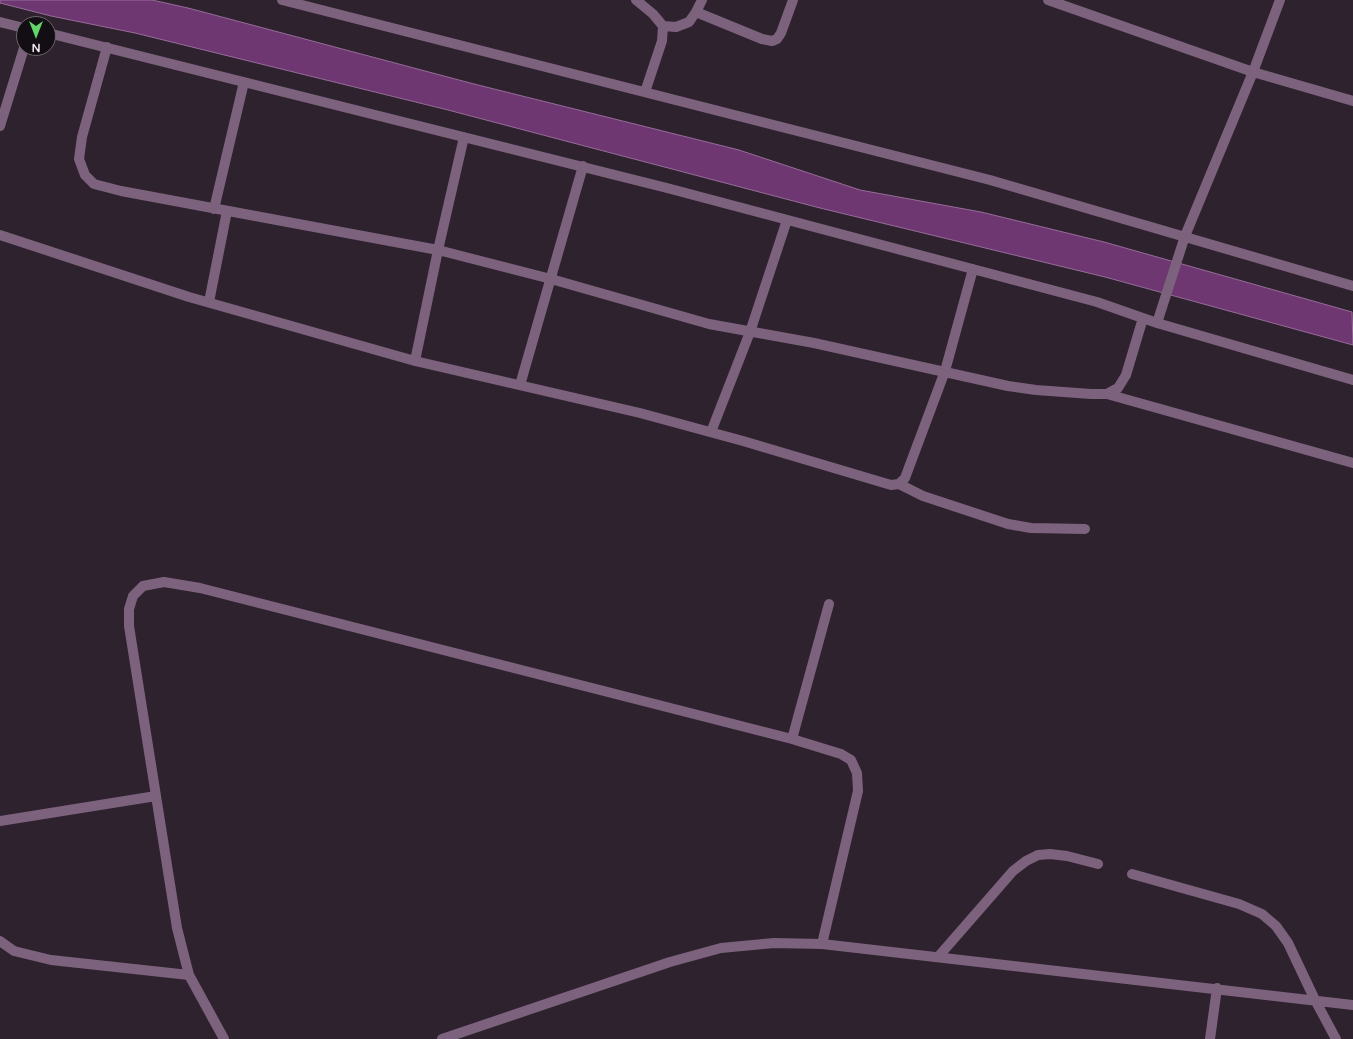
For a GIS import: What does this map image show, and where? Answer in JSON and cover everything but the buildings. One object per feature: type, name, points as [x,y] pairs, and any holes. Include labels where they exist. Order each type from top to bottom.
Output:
[{"type":"street","points":[[282,0],[990,180],[1183,241],[1353,286]]},
{"type":"street","points":[[636,0],[653,14],[663,26],[662,41],[645,92]]},
{"type":"street","points":[[663,26],[676,27],[689,22],[702,0]]},
{"type":"street","points":[[696,12],[762,39],[772,41],[777,39],[781,33],[793,0]]},
{"type":"street","points":[[1048,0],[1253,72],[1353,100]]},
{"type":"street","points":[[1157,323],[1183,241],[1253,72],[1280,0]]},
{"type":"street","points":[[0,22],[16,26]]},
{"type":"street","points":[[56,35],[583,166],[973,269],[1097,302],[1157,323],[1353,380]]},
{"type":"street","points":[[107,47],[82,137],[79,159],[85,175],[94,184],[121,191],[214,209],[438,250],[551,279],[709,324],[814,343],[1029,388],[1091,394],[1107,394],[1353,464]]},
{"type":"street","points":[[0,126],[22,56]]},
{"type":"street","points":[[214,209],[244,82]]},
{"type":"street","points":[[415,361],[438,250],[464,137]]},
{"type":"street","points":[[520,385],[583,166]]},
{"type":"street","points":[[209,302],[227,211]]},
{"type":"street","points":[[710,432],[750,332],[787,220]]},
{"type":"street","points":[[0,235],[80,263],[209,302],[415,361],[640,413],[890,485],[899,484],[923,496],[1008,524],[1031,528],[1085,529]]},
{"type":"street","points":[[899,484],[905,478],[944,371],[973,269]]},
{"type":"street","points":[[1107,394],[1118,388],[1126,375],[1143,318]]},
{"type":"street","points":[[224,1039],[189,975],[177,928],[129,626],[129,609],[133,596],[143,586],[164,582],[200,588],[792,739],[841,754],[851,760],[857,773],[858,791],[822,944]]},
{"type":"street","points":[[792,739],[829,604]]},
{"type":"street","points":[[0,821],[156,796]]},
{"type":"street","points":[[938,957],[1013,871],[1026,861],[1038,855],[1050,854],[1067,856],[1098,864]]},
{"type":"street","points":[[1132,874],[1239,904],[1262,914],[1276,926],[1288,943],[1315,1000],[1336,1039]]},
{"type":"street","points":[[0,941],[14,951],[51,960],[189,975]]},
{"type":"street","points":[[442,1039],[670,962],[721,948],[774,944],[822,944],[1217,988],[1353,1005]]},
{"type":"street","points":[[1210,1039],[1217,988]]},
{"type":"shaded area","points":[[0,0],[152,0],[188,8],[474,84],[739,150],[860,190],[981,212],[1104,242],[1352,312],[1353,345],[1105,277],[820,208],[448,110],[135,33],[51,16],[0,3]]}]
